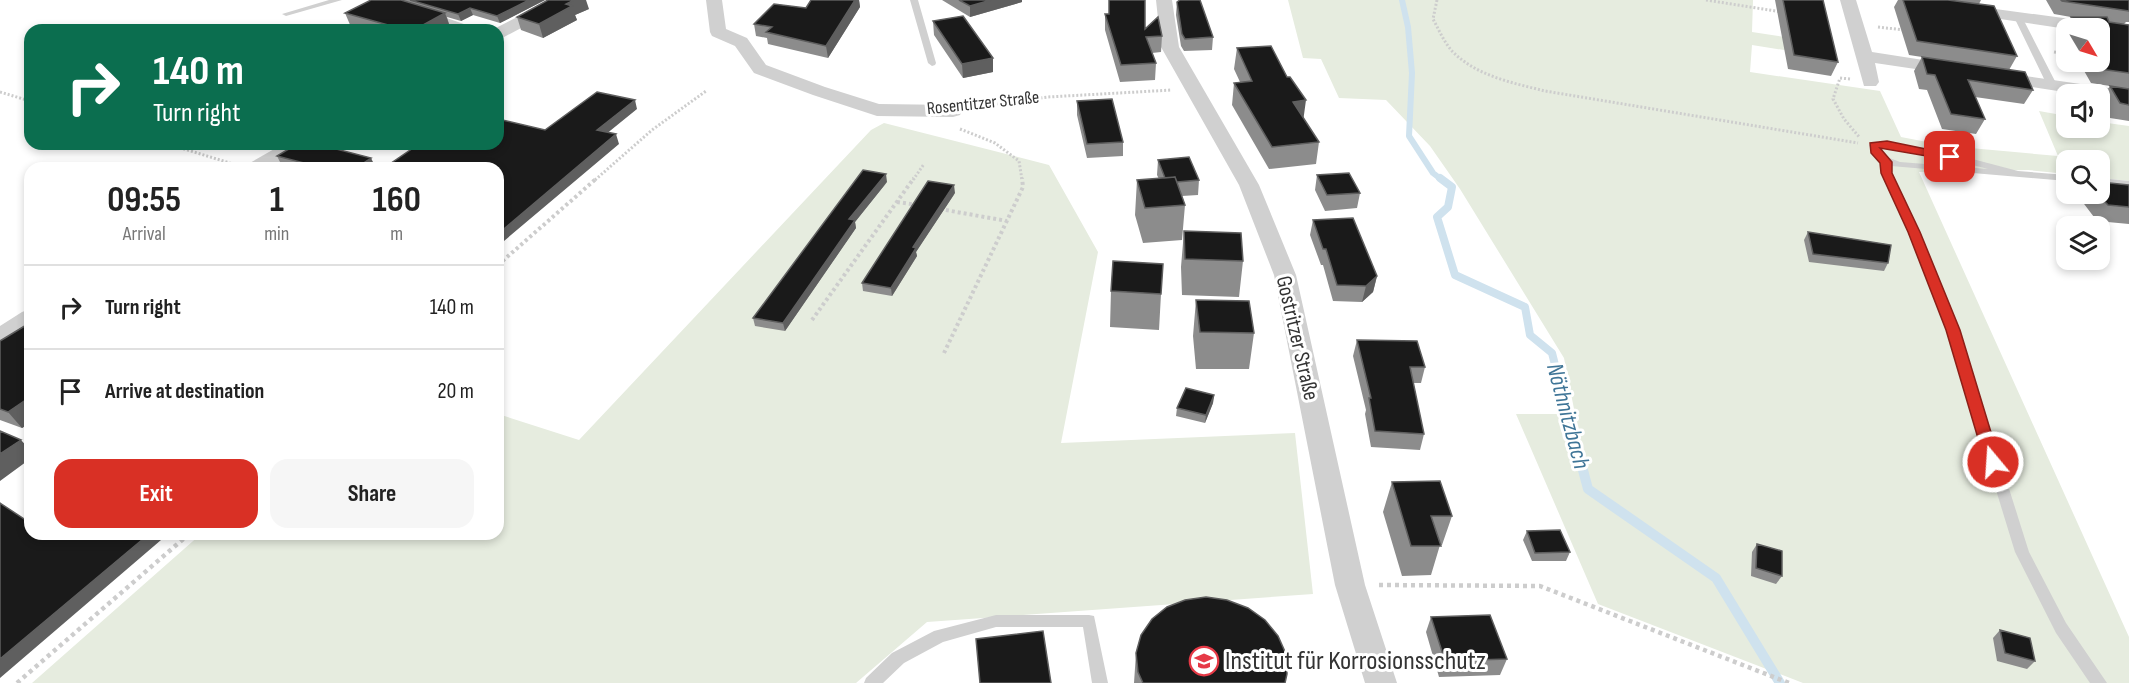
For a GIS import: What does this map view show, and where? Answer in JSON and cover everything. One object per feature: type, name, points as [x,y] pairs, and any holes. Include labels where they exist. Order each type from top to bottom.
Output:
[{"type":"street","points":[[504,30],[562,0]]},
{"type":"street","name":"Rosentitzer Straße","points":[[714,0],[718,32],[741,42],[760,69],[877,110],[953,119]]},
{"type":"street","points":[[1848,0],[1865,56],[1870,82]]},
{"type":"street","name":"Gostritzer Straße","points":[[1164,6],[1170,47],[1249,185],[1285,275],[1350,585],[1381,683]]},
{"type":"street","points":[[1951,8],[2056,22]]},
{"type":"street","points":[[2110,30],[2119,31]]},
{"type":"street","points":[[1865,56],[2129,97]]},
{"type":"street","points":[[266,162],[286,150]]},
{"type":"street","points":[[0,337],[24,321]]},
{"type":"lane","points":[[286,14],[338,0]]},
{"type":"lane","points":[[914,0],[932,63]]},
{"type":"lane","points":[[426,15],[457,24]]},
{"type":"lane","points":[[2018,17],[2052,86]]},
{"type":"lane","points":[[2017,174],[1913,149],[1887,144],[1874,145],[1876,153],[1886,162],[1930,169],[2056,177]]},
{"type":"lane","points":[[1886,162],[1886,173],[1914,232],[1953,330],[2022,552],[2061,628],[2099,683]]},
{"type":"lane","points":[[2110,183],[2129,184]]},
{"type":"lane","points":[[872,683],[898,658],[939,636],[996,621],[1089,621],[1100,683]]},
{"type":"path","points":[[1437,0],[1433,19],[1453,52],[1484,73],[1512,83],[1545,91],[1772,130],[1874,145]]},
{"type":"path","points":[[1706,0],[1785,13]]},
{"type":"path","points":[[1856,23],[1911,31]]},
{"type":"path","points":[[2034,49],[2056,52]]},
{"type":"path","points":[[1870,82],[1840,78],[1833,99],[1856,136],[1874,145]]},
{"type":"path","name":"Rosentitzer Straße","points":[[953,119],[1048,97],[1146,93],[1193,88]]},
{"type":"path","points":[[504,260],[652,130],[706,91]]},
{"type":"path","points":[[0,92],[24,99]]},
{"type":"path","points":[[944,353],[1023,187],[1020,161],[995,143],[953,119]]},
{"type":"path","points":[[187,150],[225,162]]},
{"type":"path","points":[[812,320],[924,164]]},
{"type":"path","points":[[897,202],[919,206]]},
{"type":"path","points":[[930,207],[1007,221]]},
{"type":"path","points":[[17,683],[182,540]]},
{"type":"path","points":[[1350,585],[1540,586],[1785,682]]},
{"type":"shaded area","points":[[1288,0],[1753,0],[1752,32],[1832,44],[1835,58],[1752,45],[1750,72],[1880,91],[1901,137],[1948,146],[2056,156],[2056,173],[2028,170],[1919,172],[2129,637],[2129,683],[1803,683],[1598,604],[1516,414],[1575,414],[1564,358],[1460,189],[1430,146],[1386,100],[1339,98],[1321,59],[1303,58]]},
{"type":"shaded area","points":[[2039,111],[2056,114],[2056,138],[2110,138],[2110,123],[2129,126],[2129,181],[2110,179],[2110,150],[2056,151]]},
{"type":"shaded area","points":[[884,123],[1049,165],[1098,252],[1061,443],[1295,433],[1313,594],[927,622],[856,683],[32,683],[194,540],[504,540],[504,416],[579,440],[871,130]]},
{"type":"building","points":[[371,0],[401,0],[445,13],[425,24],[384,24],[345,13]]},
{"type":"building","points":[[410,0],[529,0],[497,16],[470,8],[458,14]]},
{"type":"building","points":[[548,0],[574,0],[566,4],[572,6],[539,24],[517,17]]},
{"type":"building","points":[[811,0],[855,0],[826,46],[766,32],[772,27],[754,24],[774,4],[806,8]]},
{"type":"building","points":[[959,0],[991,0],[970,6]]},
{"type":"building","points":[[1109,0],[1145,0],[1145,29],[1158,17],[1162,36],[1146,37],[1156,63],[1121,65],[1105,14],[1109,14]]},
{"type":"building","points":[[1200,0],[1213,37],[1185,39],[1182,34],[1177,2]]},
{"type":"building","points":[[1783,0],[1823,0],[1838,62],[1794,55]]},
{"type":"building","points":[[1903,0],[1948,0],[1994,6],[2017,56],[1917,41]]},
{"type":"building","points":[[2129,0],[2129,11],[2062,1]]},
{"type":"building","points":[[963,16],[993,58],[962,64],[933,21]]},
{"type":"building","points":[[2071,17],[2107,18],[2072,18]]},
{"type":"building","points":[[2110,22],[2129,25],[2129,73],[2110,70]]},
{"type":"building","points":[[1271,46],[1287,77],[1290,77],[1306,100],[1293,102],[1319,142],[1272,147],[1234,83],[1252,81],[1237,48]]},
{"type":"building","points":[[1922,57],[2025,72],[2033,90],[1968,80],[1985,119],[1951,114],[1935,75],[1927,74]]},
{"type":"building","points":[[2110,86],[2129,89],[2129,105],[2120,103]]},
{"type":"building","points":[[597,92],[635,100],[597,130],[616,134],[504,229],[504,162],[393,162],[410,150],[504,150],[504,120],[545,130]]},
{"type":"building","points":[[1112,99],[1123,142],[1087,144],[1077,101]]},
{"type":"building","points":[[287,150],[340,150],[371,158],[365,162],[300,162],[277,156]]},
{"type":"building","points":[[1189,157],[1199,180],[1177,182],[1175,177],[1165,178],[1158,160]]},
{"type":"building","points":[[863,170],[886,174],[849,219],[855,220],[783,323],[753,318]]},
{"type":"building","points":[[1349,173],[1360,193],[1327,195],[1317,175]]},
{"type":"building","points":[[1175,177],[1185,205],[1145,208],[1137,180]]},
{"type":"building","points":[[928,181],[954,185],[913,247],[916,248],[891,288],[862,283]]},
{"type":"building","points":[[2110,183],[2129,185],[2129,207],[2108,205],[2110,204]]},
{"type":"building","points":[[1353,218],[1377,276],[1366,286],[1337,285],[1326,249],[1323,249],[1313,220]]},
{"type":"building","points":[[1184,231],[1241,233],[1243,261],[1185,259]]},
{"type":"building","points":[[1808,232],[1891,245],[1888,263],[1813,254]]},
{"type":"building","points":[[1113,261],[1163,264],[1161,294],[1111,291]]},
{"type":"building","points":[[1196,300],[1249,301],[1254,333],[1200,332]]},
{"type":"building","points":[[24,326],[24,401],[8,412],[0,409],[0,341]]},
{"type":"building","points":[[1357,340],[1417,341],[1425,367],[1410,367],[1424,434],[1375,431],[1369,398],[1371,398]]},
{"type":"building","points":[[1186,388],[1214,395],[1206,415],[1177,408]]},
{"type":"building","points":[[0,431],[21,440],[0,454]]},
{"type":"building","points":[[1440,481],[1452,516],[1431,516],[1441,546],[1411,546],[1392,482]]},
{"type":"building","points":[[0,503],[24,519],[24,540],[142,540],[0,659]]},
{"type":"building","points":[[1560,530],[1570,552],[1535,553],[1527,531]]},
{"type":"building","points":[[1757,544],[1782,551],[1782,576],[1756,568]]},
{"type":"building","points":[[1206,597],[1227,600],[1248,608],[1265,620],[1278,636],[1286,654],[1285,683],[1143,683],[1138,672],[1136,653],[1141,635],[1152,619],[1167,607],[1185,600]]},
{"type":"building","points":[[1490,615],[1507,659],[1445,661],[1431,617]]},
{"type":"building","points":[[2000,630],[2030,638],[2035,661],[2005,653]]},
{"type":"building","points":[[1043,631],[1051,683],[980,683],[976,639]]},
{"type":"waterway","name":"Nöthnitzbach","points":[[1402,0],[1408,27],[1412,73],[1409,136],[1433,173],[1442,180]]},
{"type":"waterway","name":"Nöthnitzbach","points":[[1440,178],[1452,187],[1448,207],[1437,217],[1455,275],[1525,307],[1530,335],[1552,353],[1565,404]]},
{"type":"waterway","name":"Nöthnitzbach","points":[[1565,402],[1588,489],[1716,578],[1780,683]]},
{"type":"place","name":"Institut für Korrosionsschutz","points":[[1204,661]]},
{"type":"route","points":[[1950,157],[1887,144],[1874,145],[1876,153],[1886,162],[1886,173],[1914,232],[1953,330],[1993,462]]}]
